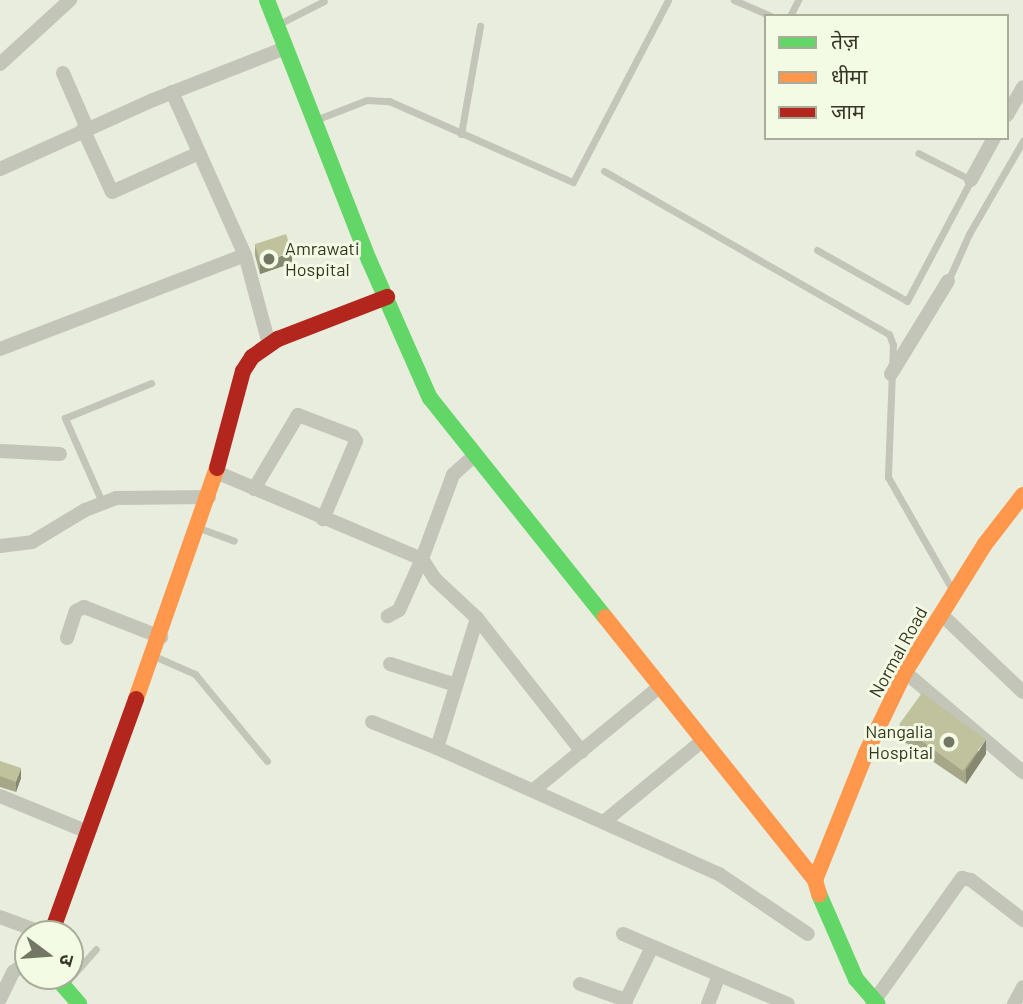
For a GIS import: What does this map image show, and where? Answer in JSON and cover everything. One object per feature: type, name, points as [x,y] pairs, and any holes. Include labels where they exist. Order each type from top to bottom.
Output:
[{"type":"main road","points":[[267,0],[312,121],[430,398],[701,743],[815,880],[834,934],[856,979],[875,1003]]},
{"type":"main road","points":[[53,920],[161,637],[199,528],[243,371],[269,344],[387,297]]},
{"type":"main road","name":"Normal Road","points":[[815,880],[866,753],[905,672],[954,593],[1022,497]]},
{"type":"main road","points":[[67,990],[79,1004]]},
{"type":"street","points":[[0,64],[70,0]]},
{"type":"street","points":[[0,169],[172,92],[285,48]]},
{"type":"street","points":[[63,73],[112,192],[199,153]]},
{"type":"street","points":[[1009,112],[1023,87]]},
{"type":"street","points":[[172,92],[245,256],[269,344]]},
{"type":"street","points":[[971,180],[993,140]]},
{"type":"street","points":[[0,349],[245,256]]},
{"type":"street","points":[[891,374],[948,281]]},
{"type":"street","points":[[254,489],[295,416],[353,436],[356,441],[323,519]]},
{"type":"street","points":[[0,451],[60,454]]},
{"type":"street","points":[[388,615],[399,610],[422,559],[453,475],[475,455]]},
{"type":"street","points":[[216,472],[422,559],[435,579],[477,618],[582,752]]},
{"type":"street","points":[[0,546],[32,542],[102,502],[136,495],[209,497]]},
{"type":"street","points":[[67,638],[76,611],[84,607],[161,637]]},
{"type":"street","points":[[941,614],[1023,692]]},
{"type":"street","points":[[437,748],[477,618]]},
{"type":"street","points":[[390,664],[456,685]]},
{"type":"street","points":[[905,672],[1023,772]]},
{"type":"street","points":[[535,789],[658,688]]},
{"type":"street","points":[[372,722],[535,789],[719,874],[808,934]]},
{"type":"street","points":[[605,821],[701,743]]},
{"type":"street","points":[[0,796],[88,832]]},
{"type":"street","points":[[875,1003],[962,878],[971,880],[1023,920]]},
{"type":"street","points":[[623,934],[788,1004]]},
{"type":"street","points":[[580,984],[626,1000],[652,947]]},
{"type":"street","points":[[0,999],[14,971]]},
{"type":"street","points":[[708,1004],[719,975]]},
{"type":"street","points":[[1014,1004],[1023,987]]},
{"type":"lane","points":[[312,121],[377,99],[573,182],[668,0]]},
{"type":"lane","points":[[734,0],[766,14]]},
{"type":"lane","points":[[276,26],[324,1]]},
{"type":"lane","points":[[461,134],[480,26]]},
{"type":"lane","points":[[948,281],[969,234],[1023,141]]},
{"type":"lane","points":[[817,250],[906,301],[971,180],[918,153]]},
{"type":"lane","points":[[604,171],[889,334],[891,374],[888,477],[954,593]]},
{"type":"lane","points":[[102,502],[65,418],[151,383]]},
{"type":"lane","points":[[199,528],[234,541]]},
{"type":"lane","points":[[153,656],[195,674],[267,761]]},
{"type":"lane","points":[[84,959],[96,949]]},
{"type":"building","points":[[286,234],[292,252],[260,262],[255,244]]},
{"type":"building","points":[[922,693],[986,739],[963,771],[899,725]]},
{"type":"building","points":[[0,761],[21,768],[16,782],[0,776]]},
{"type":"traffic: fast","points":[[267,0],[369,260],[430,398],[605,617]]},
{"type":"traffic: fast","points":[[819,894],[856,979],[878,1004]]},
{"type":"traffic: fast","points":[[67,990],[79,1004]]},
{"type":"traffic: slow","points":[[136,699],[217,468]]},
{"type":"traffic: slow","points":[[815,880],[866,753],[905,672],[985,544],[1023,495]]},
{"type":"traffic: slow","points":[[605,617],[815,880],[819,894]]},
{"type":"traffic: jam","points":[[217,468],[243,371],[252,357],[278,339],[387,297]]},
{"type":"traffic: jam","points":[[56,920],[136,699]]},
{"type":"place","name":"Amrawati Hospital","points":[[269,259]]},
{"type":"place","name":"Nangalia Hospital","points":[[949,742]]}]
